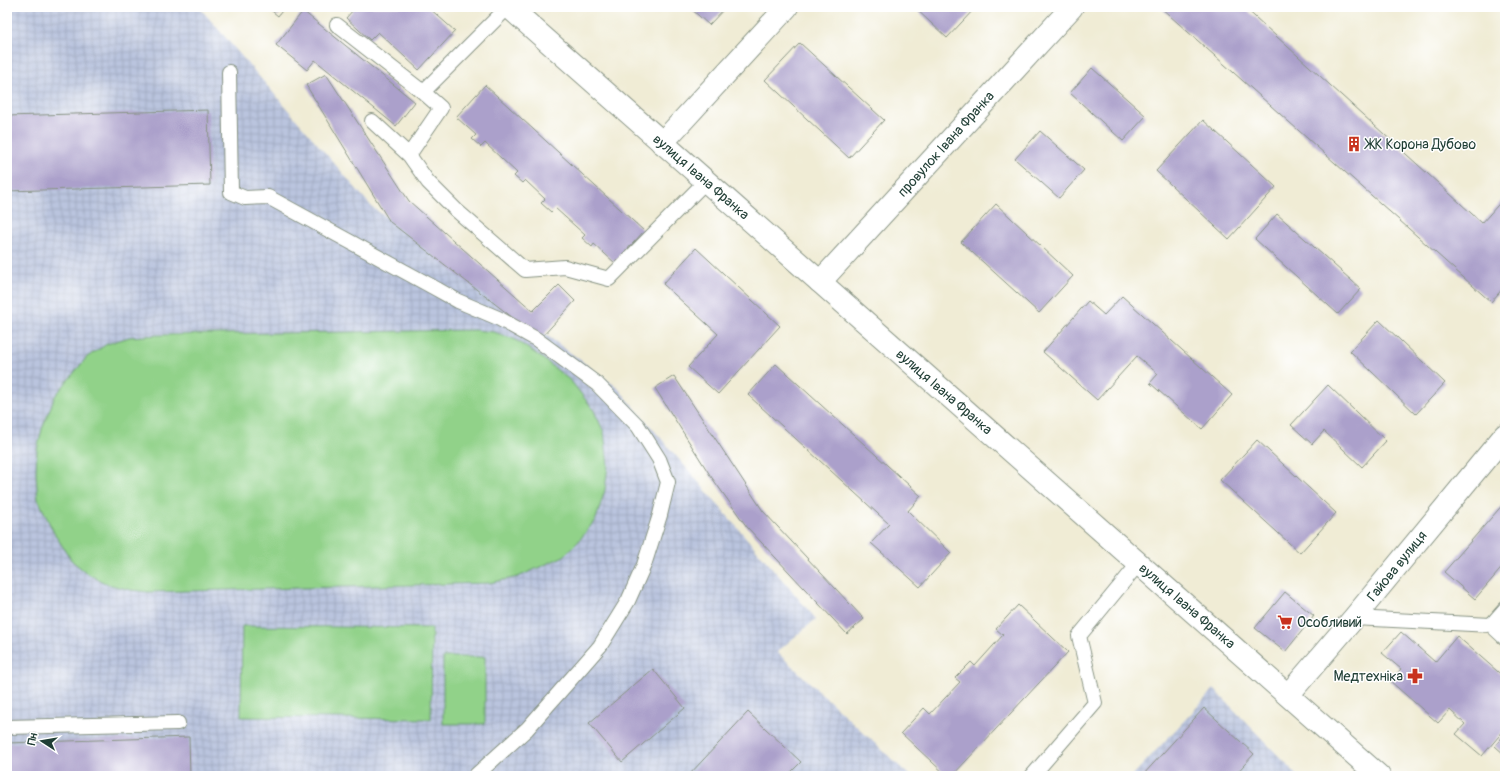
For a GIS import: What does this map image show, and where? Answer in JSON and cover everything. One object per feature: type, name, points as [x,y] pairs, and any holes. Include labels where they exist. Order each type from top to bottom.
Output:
[{"type":"main road","name":"вулиця Івана Франка","points":[[508,7],[1379,776]]},
{"type":"main road","points":[[662,143],[787,7]]},
{"type":"main road","name":"провулок Івана Франка","points":[[820,282],[1072,7]]},
{"type":"main road","name":"Гайова вулиця","points":[[1288,695],[1354,618],[1505,435]]},
{"type":"lane","points":[[423,92],[508,7]]},
{"type":"lane","points":[[337,25],[423,92],[441,108],[409,154]]},
{"type":"lane","points":[[229,72],[230,192],[245,198],[268,196],[458,301],[498,318],[536,339],[597,384],[638,426],[659,459],[668,482],[660,515],[644,565],[628,601],[600,646],[527,729],[475,776]]},
{"type":"lane","points":[[372,121],[409,154],[428,182],[456,210],[525,270],[565,267],[609,279],[706,181]]},
{"type":"lane","points":[[1032,776],[1096,703],[1079,636],[1139,564]]},
{"type":"lane","points":[[1491,625],[1505,609]]},
{"type":"lane","points":[[1354,618],[1491,625],[1505,638]]},
{"type":"lane","points":[[7,727],[178,724]]},
{"type":"shaded area","points":[[7,7],[199,7],[372,207],[617,387],[816,619],[777,652],[910,776],[7,776]]},
{"type":"shaded area","points":[[1214,689],[1298,776],[1132,776]]},
{"type":"green space","points":[[475,330],[494,332],[514,339],[542,358],[571,381],[593,409],[604,432],[608,465],[605,490],[596,519],[578,542],[564,556],[518,577],[489,583],[148,592],[131,590],[107,584],[88,574],[72,561],[54,533],[38,499],[36,473],[37,450],[42,429],[55,396],[87,357],[107,344],[129,337],[159,335]]},
{"type":"green space","points":[[242,626],[432,628],[431,719],[241,717]]},
{"type":"green space","points":[[443,657],[485,657],[485,724],[443,724]]},
{"type":"building","points":[[267,7],[285,7],[278,16]]},
{"type":"building","points":[[351,7],[428,7],[455,31],[419,70],[378,32],[370,40],[346,18],[354,9]]},
{"type":"building","points":[[689,7],[726,7],[709,25]]},
{"type":"building","points":[[914,7],[976,7],[947,38]]},
{"type":"building","points":[[1160,7],[1244,7],[1482,223],[1505,197],[1505,286],[1491,302]]},
{"type":"building","points":[[303,11],[415,102],[396,126],[315,60],[307,70],[276,45]]},
{"type":"building","points":[[800,43],[884,120],[849,158],[765,80]]},
{"type":"building","points":[[1092,68],[1146,116],[1123,141],[1070,93]]},
{"type":"building","points":[[326,74],[409,201],[533,311],[559,285],[575,301],[540,339],[390,222],[306,85]]},
{"type":"building","points":[[485,85],[644,231],[615,263],[594,244],[592,247],[582,238],[585,235],[555,208],[551,212],[541,203],[545,199],[525,180],[522,183],[514,176],[517,173],[485,143],[481,147],[472,139],[476,135],[456,117]]},
{"type":"building","points":[[208,110],[210,185],[7,191],[7,116]]},
{"type":"building","points":[[1203,120],[1276,187],[1229,239],[1156,171]]},
{"type":"building","points":[[1040,131],[1084,170],[1059,198],[1015,159]]},
{"type":"building","points":[[996,204],[1073,276],[1039,313],[961,242]]},
{"type":"building","points":[[1277,214],[1361,289],[1338,314],[1255,239]]},
{"type":"building","points":[[696,248],[780,326],[718,394],[688,367],[718,334],[663,284]]},
{"type":"building","points":[[1122,296],[1232,395],[1202,429],[1150,383],[1158,374],[1137,356],[1097,400],[1043,352],[1088,301],[1104,315]]},
{"type":"building","points":[[1379,320],[1445,383],[1416,414],[1350,351]]},
{"type":"building","points":[[776,364],[921,496],[908,511],[951,553],[920,587],[871,543],[889,524],[748,395]]},
{"type":"building","points":[[674,376],[763,511],[864,619],[847,634],[747,527],[710,475],[655,388]]},
{"type":"building","points":[[1328,385],[1386,441],[1362,467],[1324,431],[1312,444],[1291,425]]},
{"type":"building","points":[[1257,440],[1336,513],[1300,553],[1220,480]]},
{"type":"building","points":[[1505,502],[1505,564],[1475,599],[1444,572]]},
{"type":"building","points":[[1285,592],[1314,616],[1285,652],[1255,628]]},
{"type":"building","points":[[1018,605],[1068,652],[952,776],[947,776],[901,733],[924,708],[930,714],[960,682],[955,678],[971,662],[975,666],[1003,635],[996,629]]},
{"type":"building","points":[[1401,632],[1435,662],[1457,636],[1505,678],[1505,729],[1482,756],[1456,734],[1465,724],[1450,710],[1438,723],[1390,681],[1401,669],[1382,653]]},
{"type":"building","points":[[653,669],[685,708],[622,762],[589,723]]},
{"type":"building","points":[[1204,708],[1254,754],[1234,776],[1142,776]]},
{"type":"building","points":[[748,712],[801,762],[787,776],[688,776]]},
{"type":"building","points":[[1505,734],[1505,755],[1495,746]]},
{"type":"building","points":[[189,737],[190,776],[7,776],[7,743]]},
{"type":"place","name":"ЖК Корона Дубово","points":[[1354,144]]},
{"type":"place","name":"Особливий","points":[[1285,622]]},
{"type":"place","name":"Медтехніка","points":[[1415,676]]}]
